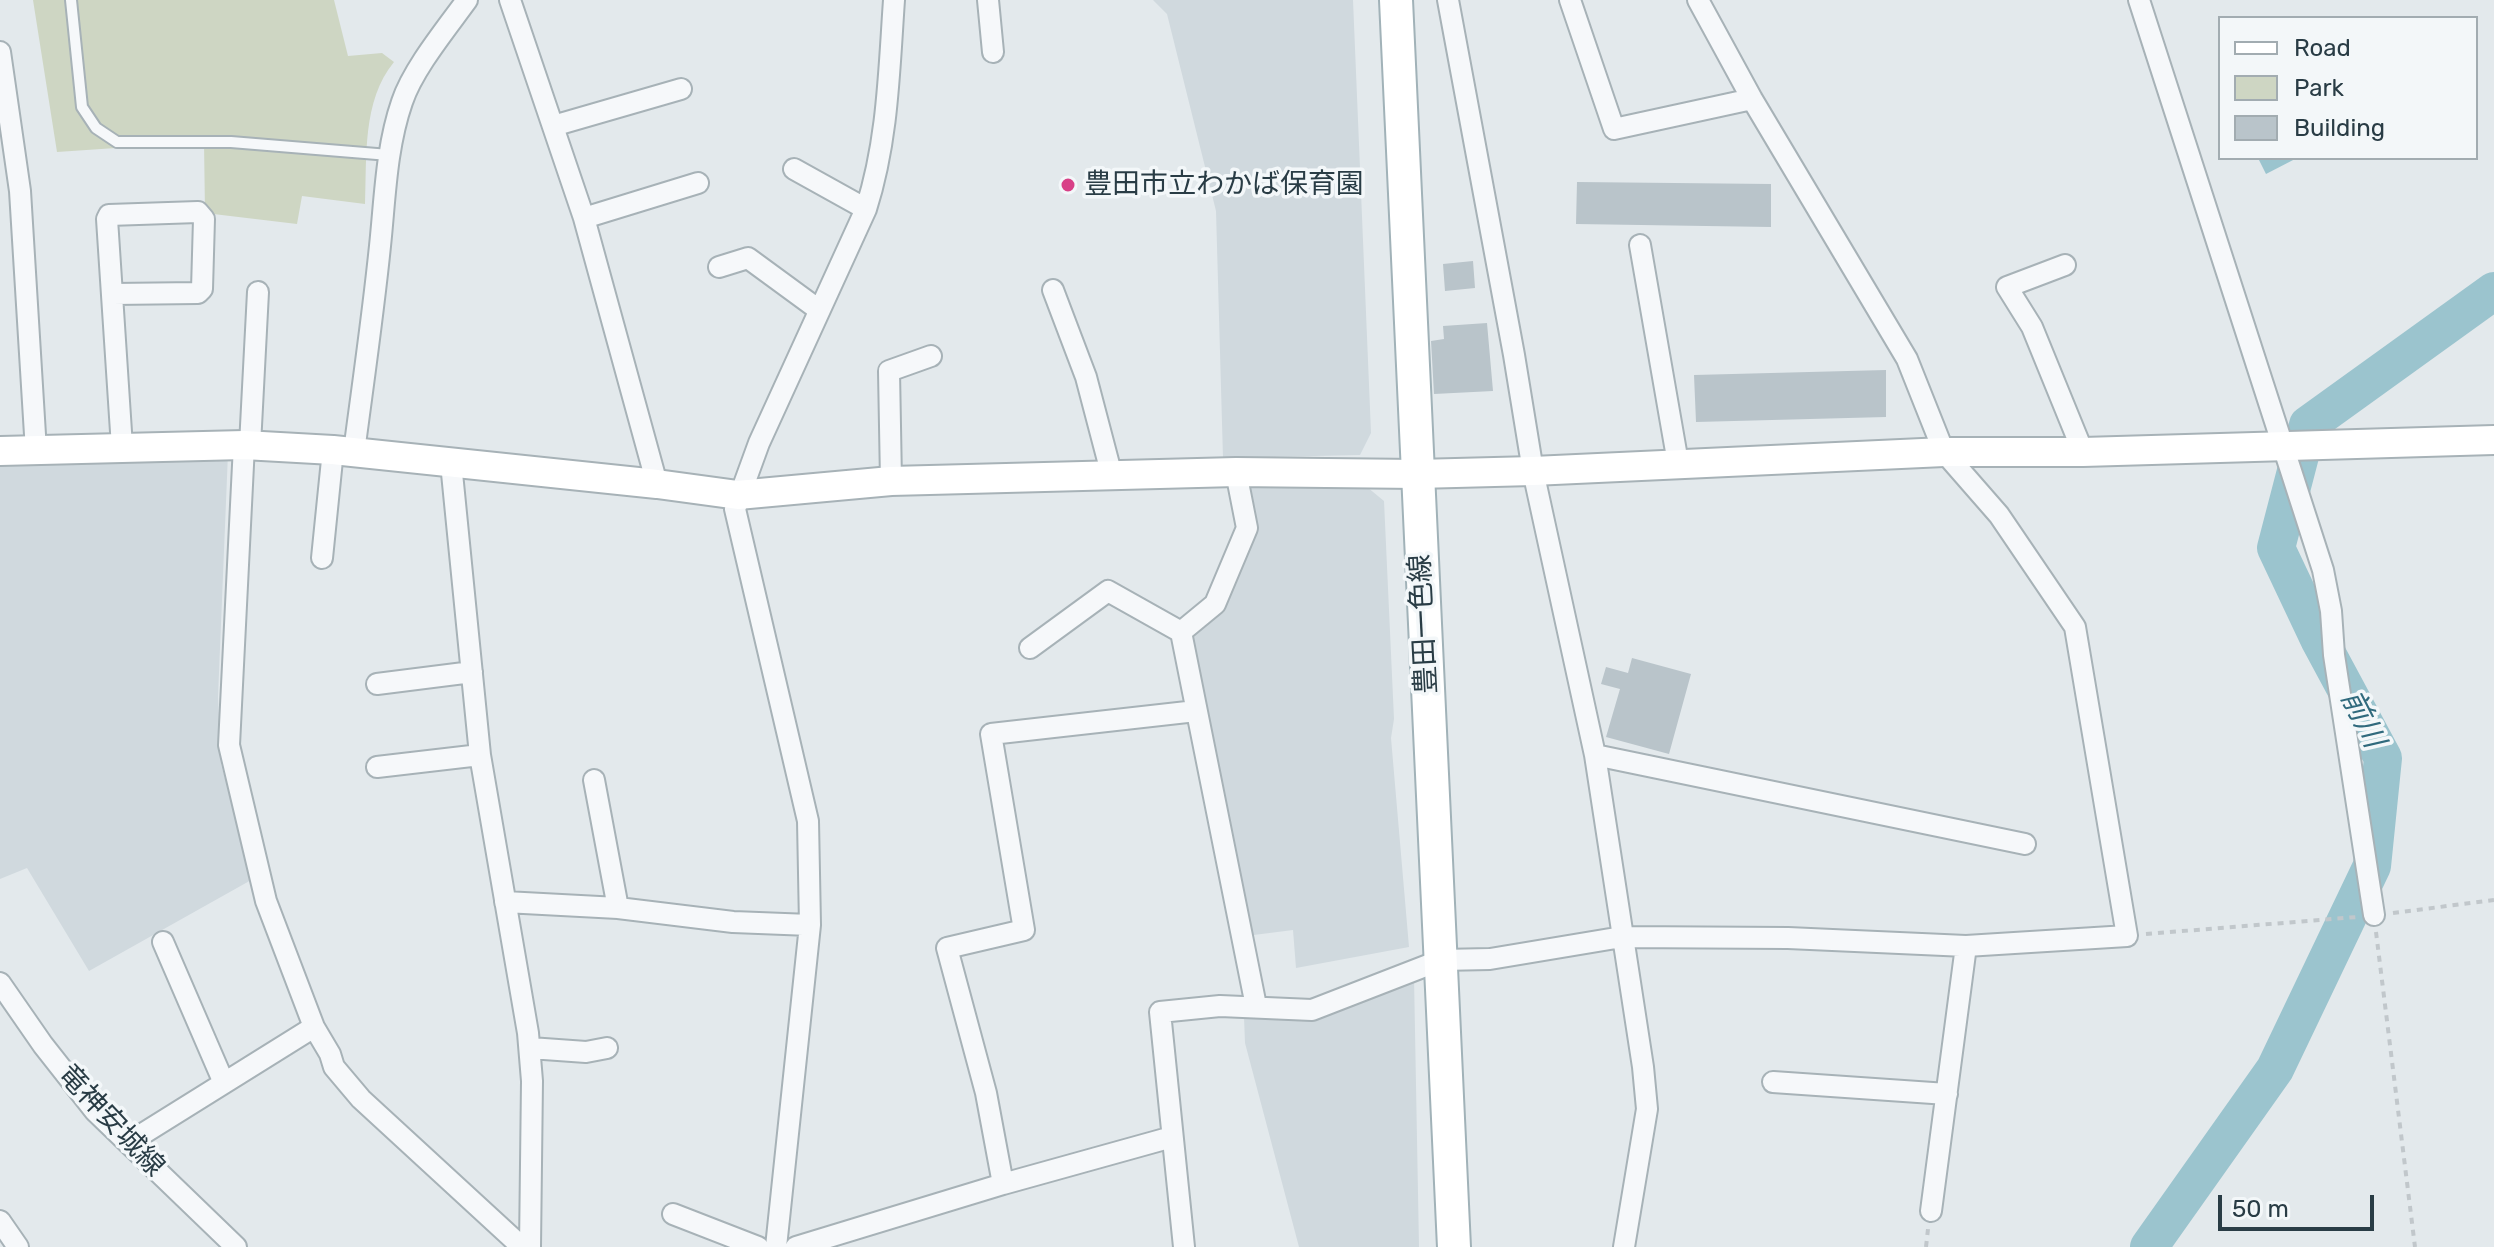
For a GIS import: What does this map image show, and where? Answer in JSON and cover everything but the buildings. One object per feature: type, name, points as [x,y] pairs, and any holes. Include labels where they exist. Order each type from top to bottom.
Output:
[{"type":"main road","name":"豊田一色線","points":[[1396,0],[1454,1247]]},
{"type":"street","points":[[322,558],[344,451],[389,155],[402,103],[443,33],[467,0]]},
{"type":"street","points":[[510,0],[584,218],[657,484]]},
{"type":"street","points":[[776,1247],[810,925],[808,821],[735,509],[759,443],[866,209],[877,174],[883,145],[894,0]]},
{"type":"street","points":[[988,0],[993,52]]},
{"type":"street","points":[[1448,0],[1533,471],[1595,755],[1647,1109],[1624,1247]]},
{"type":"street","points":[[1570,0],[1614,129],[1752,99]]},
{"type":"street","points":[[1184,1247],[1160,1012],[1220,1006],[1312,1010],[1441,960],[1490,959],[1622,937],[1788,938],[1966,946],[2127,936],[2075,627],[1999,515],[1944,452],[1907,359],[1752,99],[1698,0]]},
{"type":"street","points":[[2139,0],[2323,570],[2374,915]]},
{"type":"street","points":[[0,52],[20,191],[36,451]]},
{"type":"street","points":[[553,126],[681,89]]},
{"type":"street","points":[[794,169],[866,209]]},
{"type":"street","points":[[584,218],[698,183]]},
{"type":"street","points":[[113,294],[198,293],[202,289],[204,219],[198,212],[109,215],[107,219],[122,447]]},
{"type":"street","points":[[1640,245],[1678,463]]},
{"type":"street","points":[[719,267],[748,258],[819,310]]},
{"type":"street","points":[[2065,265],[2007,287],[2032,327],[2083,452]]},
{"type":"street","points":[[1053,290],[1086,377],[1112,476]]},
{"type":"street","points":[[258,292],[229,745],[266,901],[314,1027],[334,1067],[361,1099],[522,1247]]},
{"type":"street","points":[[891,481],[889,371],[931,356]]},
{"type":"street","points":[[0,451],[247,445],[344,451],[738,495],[891,481],[1236,472],[1417,474],[1944,452],[2083,452],[2494,440]]},
{"type":"street","points":[[451,463],[480,755],[530,1048],[530,1247]]},
{"type":"street","points":[[1181,632],[1215,604],[1247,528],[1236,472]]},
{"type":"street","points":[[1030,648],[1108,591],[1181,632],[1256,1006]]},
{"type":"street","points":[[377,684],[472,672]]},
{"type":"street","points":[[1003,1184],[986,1093],[947,948],[1024,930],[991,734],[1196,711]]},
{"type":"street","points":[[377,767],[480,755]]},
{"type":"street","points":[[1595,755],[2025,844]]},
{"type":"street","points":[[594,780],[618,908]]},
{"type":"street","points":[[505,902],[618,908],[733,922],[810,925]]},
{"type":"street","points":[[163,942],[224,1083]]},
{"type":"street","points":[[1931,1211],[1966,946]]},
{"type":"street","name":"竜神安城線","points":[[0,983],[43,1045],[95,1111],[236,1247]]},
{"type":"street","points":[[128,1143],[314,1027]]},
{"type":"street","points":[[530,1048],[586,1052],[607,1048]]},
{"type":"street","points":[[1773,1082],[1947,1094]]},
{"type":"street","points":[[796,1247],[1172,1137]]},
{"type":"street","points":[[673,1214],[758,1247]]},
{"type":"street","points":[[0,1221],[18,1247]]},
{"type":"lane","points":[[71,0],[82,107],[96,128],[117,142],[231,142],[389,155]]},
{"type":"path","points":[[2127,936],[2374,915],[2494,900]]},
{"type":"path","points":[[2374,915],[2415,1247]]},
{"type":"shaded area","points":[[1153,0],[1353,0],[1371,433],[1360,455],[1223,458],[1216,211],[1167,14]]},
{"type":"shaded area","points":[[0,453],[228,453],[218,697],[221,764],[253,879],[89,971],[27,868],[0,879]]},
{"type":"shaded area","points":[[1367,487],[1384,501],[1394,719],[1391,738],[1409,947],[1296,968],[1293,930],[1246,936],[1191,634],[1220,610],[1245,488]]},
{"type":"shaded area","points":[[1414,977],[1419,1247],[1299,1247],[1245,1043],[1244,1017],[1312,1010]]},
{"type":"green space","points":[[33,0],[334,0],[348,56],[382,53],[394,62],[376,94],[371,112],[365,204],[302,196],[297,224],[205,213],[204,142],[57,152]]},
{"type":"water","points":[[2259,160],[2293,160],[2266,174]]},
{"type":"waterway","name":"前川","points":[[2149,1247],[2275,1069],[2372,866],[2383,758],[2319,639],[2276,548],[2308,425],[2494,291]]},
{"type":"place","name":"豊田市立わかば保育園","points":[[1068,185]]}]
